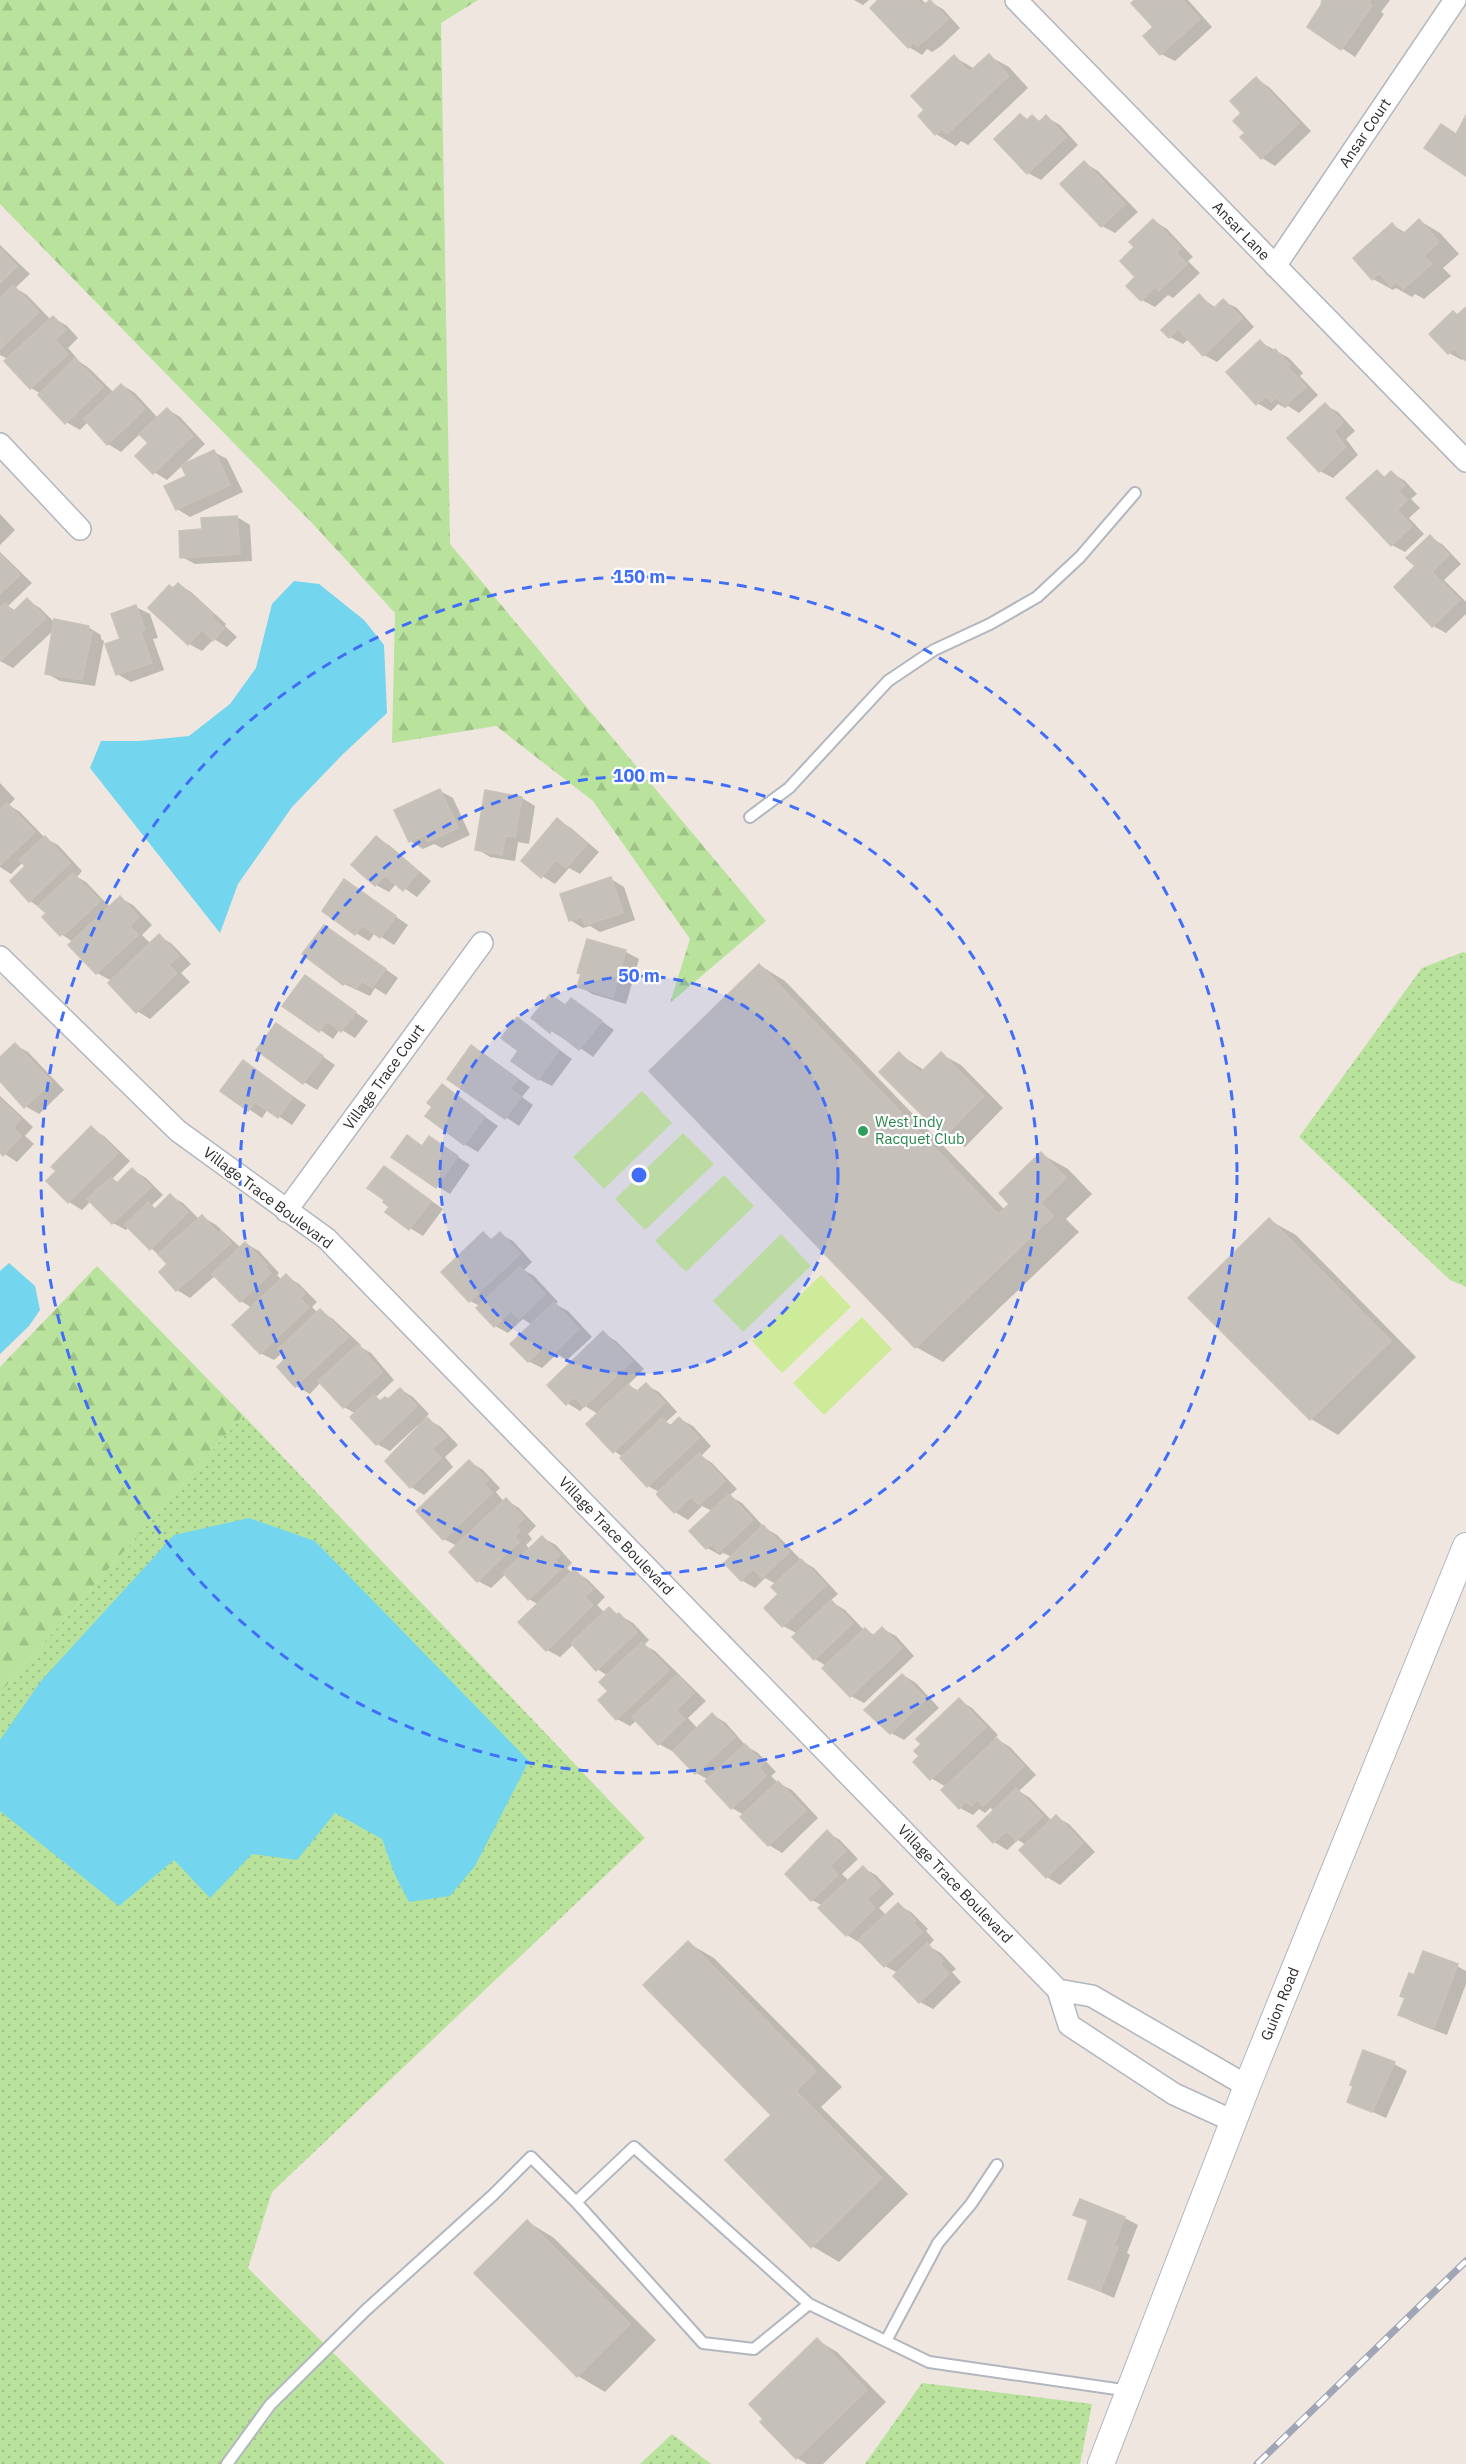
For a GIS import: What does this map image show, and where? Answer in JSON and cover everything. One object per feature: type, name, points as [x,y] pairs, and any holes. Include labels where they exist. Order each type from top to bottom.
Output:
[{"type":"street","name":"Ansar Lane","points":[[1016,0],[1466,462]]},
{"type":"street","name":"Ansar Court","points":[[1275,266],[1455,0]]},
{"type":"street","points":[[0,444],[80,529]]},
{"type":"street","name":"Village Trace Court","points":[[286,1211],[482,943]]},
{"type":"street","name":"Village Trace Boulevard","points":[[2,964],[178,1131],[327,1239],[1058,1990]]},
{"type":"street","name":"Guion Road","points":[[1101,2464],[1233,2121],[1466,1546]]},
{"type":"street","points":[[1233,2121],[1174,2094],[1069,2025],[1058,1990],[1092,1996],[1247,2086]]},
{"type":"lane","points":[[750,817],[789,788],[888,681],[934,650],[990,624],[1037,597],[1080,557],[1135,493]]},
{"type":"lane","points":[[576,2202],[634,2147],[809,2304],[929,2362],[1130,2391]]},
{"type":"lane","points":[[227,2464],[270,2405],[366,2310],[494,2195],[531,2157],[576,2202],[703,2343],[754,2349],[809,2304]]},
{"type":"lane","points":[[886,2341],[938,2243],[971,2204],[997,2165]]},
{"type":"green space","points":[[0,0],[478,0],[441,23],[450,544],[766,921],[670,1003],[690,939],[593,801],[496,726],[392,743],[395,613],[312,523],[0,204]]},
{"type":"green space","points":[[1463,952],[1466,953],[1466,1287],[1450,1280],[1299,1137],[1422,968]]},
{"type":"green space","points":[[642,1091],[672,1123],[604,1189],[573,1157]]},
{"type":"green space","points":[[683,1133],[714,1164],[645,1230],[615,1199]]},
{"type":"green space","points":[[724,1175],[754,1206],[686,1272],[655,1241]]},
{"type":"green space","points":[[781,1234],[811,1266],[743,1332],[713,1301]]},
{"type":"green space","points":[[97,1266],[243,1415],[0,1693],[0,1367]]},
{"type":"green space","points":[[821,1275],[851,1307],[782,1373],[752,1341]]},
{"type":"green space","points":[[862,1317],[892,1349],[824,1415],[793,1383]]},
{"type":"green space","points":[[243,1415],[645,1838],[272,2192],[248,2268],[445,2464],[0,2464],[0,1693]]},
{"type":"green space","points":[[922,2383],[1092,2404],[1080,2464],[865,2464]]},
{"type":"green space","points":[[672,2434],[711,2464],[640,2464]]},
{"type":"water","points":[[294,581],[319,584],[364,620],[384,645],[387,713],[343,754],[292,807],[238,884],[220,933],[90,768],[101,741],[139,741],[189,736],[230,704],[256,668],[272,604]]},
{"type":"water","points":[[9,1263],[35,1286],[40,1310],[29,1326],[0,1354],[0,1271]]},
{"type":"water","points":[[249,1518],[315,1541],[529,1761],[475,1866],[450,1896],[409,1902],[395,1875],[382,1839],[335,1813],[297,1860],[252,1854],[210,1898],[174,1860],[119,1906],[0,1811],[0,1740],[41,1681],[174,1535]]},
{"type":"building","points":[[878,0],[918,0],[923,6],[930,0],[948,19],[927,39],[917,46],[914,42],[908,48],[870,8]]},
{"type":"building","points":[[1135,0],[1183,0],[1200,19],[1160,55],[1143,36],[1153,27],[1131,3]]},
{"type":"building","points":[[1322,0],[1371,0],[1369,4],[1372,6],[1341,50],[1307,27]]},
{"type":"building","points":[[989,54],[1009,76],[947,134],[942,129],[935,135],[918,116],[924,110],[911,96],[954,55],[969,72]]},
{"type":"building","points":[[1256,77],[1299,123],[1261,159],[1240,137],[1245,133],[1233,121],[1241,113],[1230,101]]},
{"type":"building","points":[[1020,114],[1027,120],[1032,115],[1039,122],[1046,115],[1066,137],[1027,174],[994,139]]},
{"type":"building","points":[[1466,115],[1466,176],[1424,148],[1441,124],[1456,134]]},
{"type":"building","points":[[1084,161],[1125,204],[1101,227],[1060,184]]},
{"type":"building","points":[[1153,219],[1181,248],[1176,253],[1187,264],[1159,291],[1155,287],[1141,301],[1126,286],[1135,277],[1120,261],[1134,247],[1129,242]]},
{"type":"building","points":[[1419,219],[1439,242],[1424,256],[1432,264],[1403,289],[1397,281],[1391,287],[1379,273],[1372,280],[1353,258],[1392,223],[1402,235]]},
{"type":"building","points":[[0,248],[17,266],[0,283]]},
{"type":"building","points":[[13,285],[39,312],[0,349],[0,298]]},
{"type":"building","points":[[1199,294],[1213,309],[1223,299],[1242,318],[1203,356],[1178,329],[1169,338],[1161,330]]},
{"type":"building","points":[[1466,307],[1466,361],[1454,349],[1448,354],[1429,334],[1453,311],[1457,315]]},
{"type":"building","points":[[53,316],[66,330],[55,340],[68,354],[30,389],[4,361]]},
{"type":"building","points":[[1260,340],[1272,353],[1275,349],[1306,387],[1285,406],[1276,397],[1271,402],[1266,396],[1256,405],[1226,372]]},
{"type":"building","points":[[75,358],[103,387],[65,424],[38,395]]},
{"type":"building","points":[[121,384],[145,409],[107,445],[84,419]]},
{"type":"building","points":[[1325,403],[1343,422],[1334,431],[1346,447],[1319,472],[1287,438]]},
{"type":"building","points":[[167,408],[193,436],[153,474],[135,456],[148,443],[139,434]]},
{"type":"building","points":[[214,450],[230,485],[176,510],[164,486],[186,476],[181,465]]},
{"type":"building","points":[[1377,470],[1384,478],[1391,471],[1405,485],[1399,491],[1407,500],[1397,510],[1412,526],[1391,546],[1346,498]]},
{"type":"building","points":[[237,516],[240,554],[180,558],[179,531],[202,529],[201,518]]},
{"type":"building","points":[[1430,535],[1449,555],[1432,572],[1460,600],[1432,627],[1394,587],[1415,566],[1406,558]]},
{"type":"building","points":[[0,554],[20,575],[0,594]]},
{"type":"building","points":[[178,583],[214,615],[212,618],[224,628],[213,641],[202,630],[188,645],[148,608],[169,585],[173,588]]},
{"type":"building","points":[[27,598],[46,618],[0,661],[0,608],[5,603],[13,612]]},
{"type":"building","points":[[136,605],[145,630],[141,632],[152,663],[116,675],[105,644],[120,639],[111,614]]},
{"type":"building","points":[[54,619],[89,626],[88,631],[92,632],[82,680],[45,674]]},
{"type":"building","points":[[440,789],[458,828],[428,842],[425,835],[409,842],[394,810]]},
{"type":"building","points":[[485,790],[522,797],[515,837],[505,836],[502,855],[475,850]]},
{"type":"building","points":[[7,803],[35,832],[0,865],[0,809]]},
{"type":"building","points":[[557,818],[587,844],[566,868],[556,860],[541,878],[521,861]]},
{"type":"building","points":[[45,836],[70,863],[29,902],[10,881],[25,866],[19,860]]},
{"type":"building","points":[[376,836],[419,872],[403,891],[385,875],[375,886],[351,865]]},
{"type":"building","points":[[73,873],[100,901],[60,936],[42,917],[46,913],[38,906]]},
{"type":"building","points":[[611,877],[623,913],[585,925],[582,917],[569,921],[560,894]]},
{"type":"building","points":[[344,879],[396,916],[380,938],[362,925],[355,935],[322,911]]},
{"type":"building","points":[[120,896],[139,917],[130,926],[138,935],[96,974],[68,945]]},
{"type":"building","points":[[324,925],[386,969],[372,988],[362,981],[356,989],[346,982],[343,985],[302,954]]},
{"type":"building","points":[[159,934],[179,956],[169,965],[177,973],[136,1013],[108,983]]},
{"type":"building","points":[[587,939],[626,950],[613,997],[577,987],[581,974],[577,973]]},
{"type":"building","points":[[759,964],[998,1214],[1009,1204],[999,1193],[1041,1152],[1066,1178],[1041,1203],[1053,1216],[915,1348],[649,1071]]},
{"type":"building","points":[[305,975],[356,1012],[341,1032],[327,1021],[319,1032],[282,1006]]},
{"type":"building","points":[[550,994],[565,1005],[571,998],[602,1021],[579,1050],[552,1029],[550,1033],[531,1018]]},
{"type":"building","points":[[517,1017],[559,1050],[538,1080],[511,1061],[518,1051],[501,1038]]},
{"type":"building","points":[[276,1023],[323,1056],[303,1084],[256,1050]]},
{"type":"building","points":[[15,1043],[52,1082],[24,1108],[0,1081],[0,1057]]},
{"type":"building","points":[[471,1045],[518,1079],[510,1089],[521,1096],[505,1119],[447,1079]]},
{"type":"building","points":[[899,1052],[920,1073],[941,1052],[984,1096],[944,1137],[879,1072]]},
{"type":"building","points":[[243,1060],[293,1097],[278,1118],[255,1102],[248,1111],[220,1091]]},
{"type":"building","points":[[442,1084],[485,1117],[464,1145],[425,1116],[432,1107],[427,1103]]},
{"type":"building","points":[[0,1099],[21,1119],[13,1128],[21,1136],[3,1156],[0,1153]]},
{"type":"building","points":[[91,1126],[118,1153],[68,1203],[46,1181],[56,1171],[51,1167]]},
{"type":"building","points":[[407,1135],[422,1146],[429,1136],[458,1156],[436,1188],[391,1157]]},
{"type":"building","points":[[384,1166],[431,1201],[409,1230],[385,1212],[389,1207],[383,1202],[384,1200],[367,1188]]},
{"type":"building","points":[[132,1168],[151,1187],[112,1224],[87,1199],[111,1177],[117,1183]]},
{"type":"building","points":[[170,1194],[188,1212],[150,1250],[125,1225],[148,1202],[155,1209]]},
{"type":"building","points":[[202,1215],[218,1233],[221,1231],[231,1243],[176,1291],[159,1272],[167,1264],[158,1254]]},
{"type":"building","points":[[1269,1218],[1391,1341],[1310,1420],[1188,1298]]},
{"type":"building","points":[[483,1232],[491,1240],[500,1232],[520,1254],[469,1302],[441,1272]]},
{"type":"building","points":[[245,1242],[267,1265],[265,1266],[271,1273],[240,1302],[212,1274]]},
{"type":"building","points":[[520,1267],[545,1294],[519,1319],[511,1311],[494,1327],[476,1308]]},
{"type":"building","points":[[286,1274],[305,1294],[300,1298],[309,1307],[260,1354],[232,1325]]},
{"type":"building","points":[[554,1302],[579,1329],[553,1354],[545,1346],[528,1362],[510,1344]]},
{"type":"building","points":[[320,1309],[348,1337],[295,1387],[277,1367],[286,1358],[278,1349]]},
{"type":"building","points":[[603,1331],[632,1361],[584,1407],[574,1397],[566,1405],[547,1385]]},
{"type":"building","points":[[358,1344],[382,1372],[343,1408],[318,1381]]},
{"type":"building","points":[[646,1383],[665,1403],[613,1453],[586,1424],[628,1384],[636,1392]]},
{"type":"building","points":[[400,1388],[417,1406],[376,1445],[350,1417],[374,1395],[380,1401],[385,1397],[388,1399]]},
{"type":"building","points":[[427,1417],[446,1437],[432,1449],[441,1458],[410,1488],[385,1461]]},
{"type":"building","points":[[679,1417],[699,1438],[647,1487],[620,1458],[662,1418],[670,1426]]},
{"type":"building","points":[[699,1453],[725,1481],[699,1505],[691,1497],[674,1513],[657,1493]]},
{"type":"building","points":[[469,1460],[488,1480],[484,1484],[492,1493],[443,1540],[416,1511]]},
{"type":"building","points":[[729,1494],[753,1520],[719,1552],[712,1544],[706,1549],[689,1531]]},
{"type":"building","points":[[506,1498],[524,1518],[516,1526],[520,1531],[514,1537],[519,1542],[477,1582],[449,1552]]},
{"type":"building","points":[[763,1525],[789,1552],[762,1578],[753,1569],[741,1581],[724,1563]]},
{"type":"building","points":[[542,1536],[560,1555],[555,1560],[562,1568],[528,1600],[503,1573]]},
{"type":"building","points":[[801,1559],[826,1585],[782,1627],[764,1608],[778,1594],[771,1587]]},
{"type":"building","points":[[574,1569],[593,1589],[585,1597],[593,1605],[546,1651],[518,1622]]},
{"type":"building","points":[[831,1600],[853,1623],[814,1660],[792,1637]]},
{"type":"building","points":[[609,1607],[617,1615],[619,1613],[637,1632],[596,1671],[571,1643]]},
{"type":"building","points":[[882,1627],[902,1648],[850,1697],[822,1668],[865,1628],[873,1636]]},
{"type":"building","points":[[642,1642],[669,1670],[616,1720],[598,1700],[608,1691],[599,1682]]},
{"type":"building","points":[[902,1674],[926,1699],[890,1734],[864,1710]]},
{"type":"building","points":[[677,1675],[694,1693],[676,1710],[685,1719],[658,1745],[632,1717]]},
{"type":"building","points":[[959,1698],[986,1727],[930,1780],[913,1762],[919,1756],[914,1751],[921,1744],[916,1739]]},
{"type":"building","points":[[712,1713],[735,1737],[695,1774],[673,1751]]},
{"type":"building","points":[[997,1738],[1024,1766],[983,1806],[978,1800],[971,1806],[966,1801],[959,1809],[941,1790]]},
{"type":"building","points":[[745,1744],[764,1764],[759,1768],[766,1776],[731,1809],[705,1781]]},
{"type":"building","points":[[778,1781],[806,1810],[768,1846],[740,1817]]},
{"type":"building","points":[[1016,1788],[1043,1816],[1016,1841],[1007,1831],[993,1843],[977,1826]]},
{"type":"building","points":[[1056,1815],[1083,1843],[1046,1878],[1019,1850]]},
{"type":"building","points":[[827,1830],[846,1851],[830,1866],[838,1875],[811,1901],[785,1874]]},
{"type":"building","points":[[863,1866],[881,1886],[867,1899],[875,1908],[846,1936],[818,1908]]},
{"type":"building","points":[[898,1903],[916,1921],[913,1923],[922,1932],[884,1967],[858,1940]]},
{"type":"building","points":[[688,1941],[816,2071],[796,2091],[882,2178],[811,2248],[725,2160],[771,2115],[643,1985]]},
{"type":"building","points":[[927,1943],[943,1961],[940,1964],[949,1974],[919,2003],[893,1976]]},
{"type":"building","points":[[1423,1951],[1458,1964],[1434,2028],[1398,2015],[1405,1998],[1400,1996],[1409,1973],[1414,1975]]},
{"type":"building","points":[[1363,2050],[1395,2062],[1372,2112],[1347,2102],[1353,2086],[1350,2085]]},
{"type":"building","points":[[1080,2199],[1125,2217],[1114,2245],[1118,2247],[1100,2291],[1068,2279],[1088,2220],[1073,2215]]},
{"type":"building","points":[[527,2220],[630,2324],[577,2377],[474,2273]]},
{"type":"building","points":[[817,2338],[867,2390],[796,2459],[760,2422],[763,2419],[749,2404]]},
{"type":"railway","points":[[1257,2464],[1466,2261]]},
{"type":"place","name":"West Indy Racquet Club","points":[[863,1131]]}]
